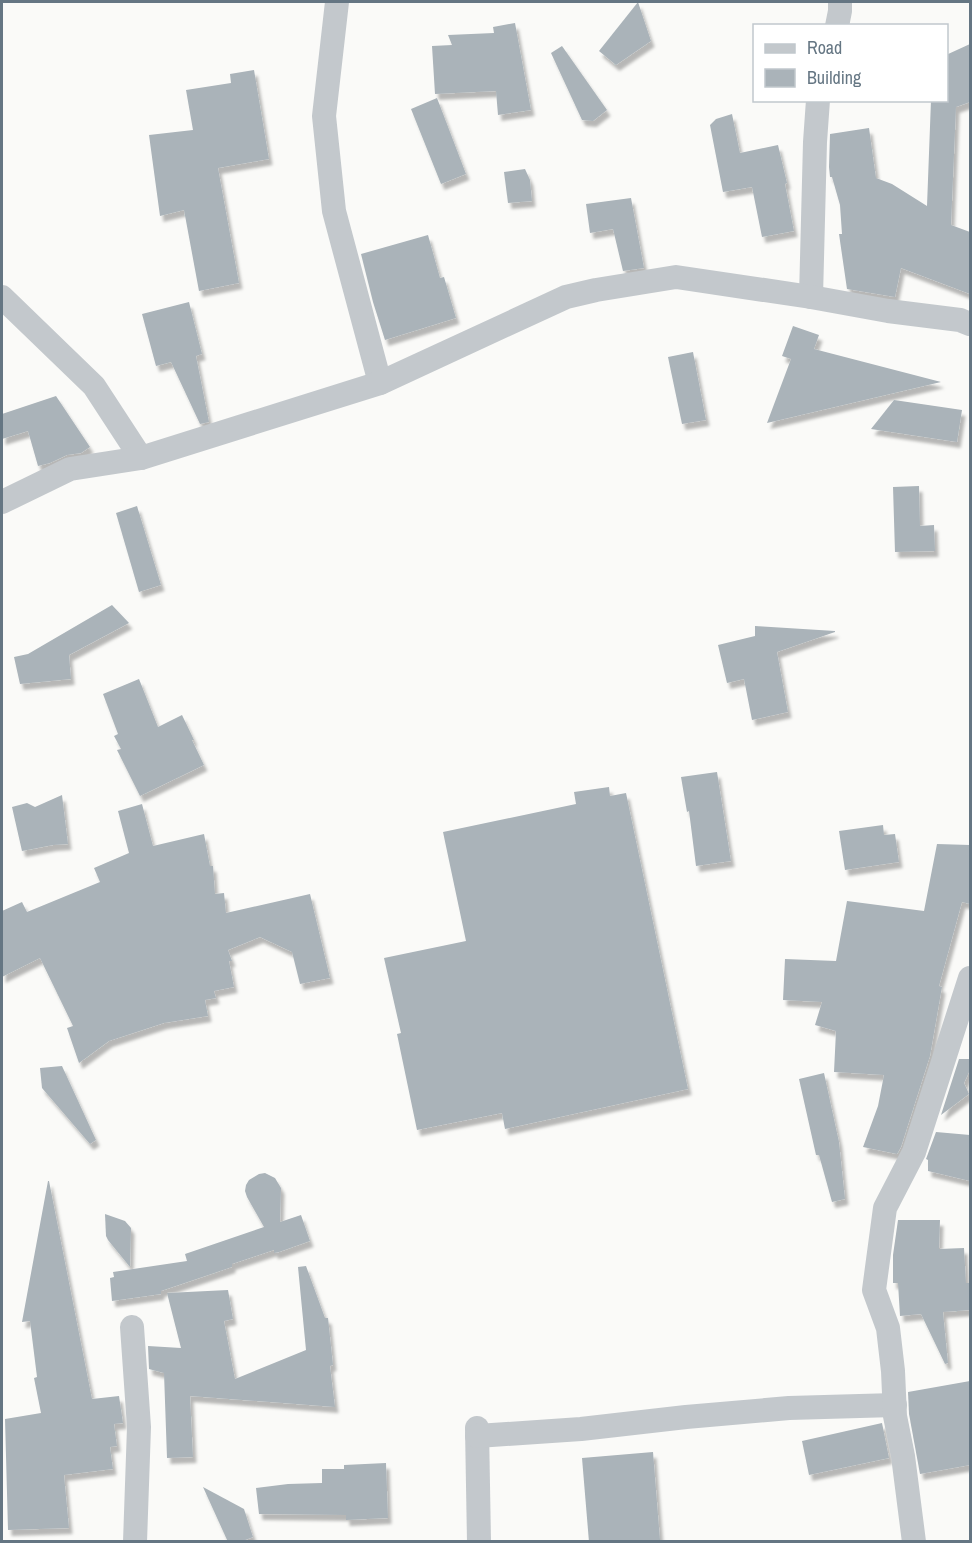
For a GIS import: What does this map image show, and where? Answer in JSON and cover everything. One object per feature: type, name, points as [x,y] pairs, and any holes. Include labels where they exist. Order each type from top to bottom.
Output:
[{"type":"street","points":[[338,2],[324,116],[334,211],[380,383]]},
{"type":"street","points":[[812,297],[818,102]]},
{"type":"street","points":[[2,502],[70,469],[141,458],[380,383],[566,297],[596,290],[676,277],[888,311],[960,320],[970,324]]},
{"type":"street","points":[[2,297],[94,386],[141,458]]},
{"type":"street","points":[[914,1542],[903,1456],[895,1416],[888,1328],[874,1290],[885,1208],[914,1152],[970,978]]},
{"type":"street","points":[[132,1327],[139,1427],[135,1542]]},
{"type":"street","points":[[479,1542],[477,1432],[581,1429],[789,1408],[895,1405]]},
{"type":"building","points":[[638,2],[651,41],[616,65],[599,51]]},
{"type":"building","points":[[515,23],[531,110],[498,115],[496,91],[435,94],[432,46],[452,45],[448,35],[494,33],[493,27]]},
{"type":"building","points":[[970,44],[970,102],[956,107],[951,225],[970,232],[970,294],[901,268],[895,297],[847,289],[839,234],[842,234],[840,205],[832,177],[830,177],[830,134],[869,128],[876,178],[892,184],[927,206],[931,102],[948,102],[948,54]]},
{"type":"building","points":[[562,46],[607,110],[593,121],[582,120],[551,53]]},
{"type":"building","points":[[254,70],[269,159],[218,168],[239,283],[199,291],[184,210],[160,216],[149,135],[193,130],[186,90],[231,83],[230,74]]},
{"type":"building","points":[[437,98],[466,174],[441,184],[411,109]]},
{"type":"building","points":[[732,114],[740,153],[778,145],[787,183],[785,184],[794,231],[762,237],[752,187],[723,192],[710,125],[716,119]]},
{"type":"building","points":[[525,169],[530,180],[532,201],[508,203],[504,172]]},
{"type":"building","points":[[631,198],[644,268],[623,271],[613,229],[590,233],[586,204]]},
{"type":"building","points":[[428,235],[440,278],[444,277],[456,318],[385,340],[361,254]]},
{"type":"building","points":[[189,302],[202,354],[196,356],[209,422],[200,424],[171,362],[156,366],[142,314]]},
{"type":"building","points":[[793,326],[819,335],[814,349],[941,382],[767,423],[791,359],[782,356]]},
{"type":"building","points":[[693,352],[706,420],[682,424],[668,357]]},
{"type":"building","points":[[56,396],[90,447],[81,453],[67,455],[38,466],[28,431],[2,439],[2,414]]},
{"type":"building","points":[[894,400],[962,410],[957,442],[871,429]]},
{"type":"building","points":[[919,486],[920,526],[934,525],[935,551],[895,552],[893,487]]},
{"type":"building","points":[[137,506],[161,585],[139,592],[116,513]]},
{"type":"building","points":[[112,605],[129,623],[69,655],[71,679],[20,684],[14,657],[28,654]]},
{"type":"building","points":[[755,626],[835,632],[777,652],[788,712],[752,720],[744,679],[727,683],[718,645],[755,636]]},
{"type":"building","points":[[139,679],[158,727],[182,715],[204,765],[140,796],[117,750],[121,749],[114,736],[118,734],[103,694]]},
{"type":"building","points":[[717,772],[731,861],[696,866],[689,811],[687,812],[681,777]]},
{"type":"building","points":[[609,787],[610,796],[626,793],[688,1089],[505,1129],[502,1113],[417,1130],[397,1034],[401,1033],[384,958],[466,941],[443,832],[576,804],[574,792]]},
{"type":"building","points":[[62,795],[68,844],[22,851],[12,807],[27,803],[35,807]]},
{"type":"building","points":[[142,804],[153,846],[204,834],[210,866],[213,866],[215,894],[224,893],[226,913],[310,894],[330,978],[300,984],[292,952],[260,937],[228,950],[232,961],[229,961],[234,987],[214,991],[216,998],[205,1000],[208,1016],[164,1023],[109,1041],[79,1063],[67,1028],[73,1026],[40,958],[2,977],[2,911],[22,902],[27,912],[100,882],[94,868],[129,853],[118,811]]},
{"type":"building","points":[[883,825],[884,835],[895,834],[899,862],[845,870],[839,831]]},
{"type":"building","points":[[937,844],[970,845],[970,904],[962,902],[939,986],[942,987],[930,1056],[897,1154],[863,1147],[878,1106],[884,1075],[834,1072],[836,1031],[815,1025],[822,1002],[783,1000],[785,959],[836,961],[847,901],[924,911]]},
{"type":"building","points":[[959,1059],[970,1059],[970,1070],[964,1083],[969,1094],[941,1115]]},
{"type":"building","points":[[62,1066],[96,1140],[90,1144],[42,1088],[40,1068]]},
{"type":"building","points":[[824,1073],[839,1142],[845,1199],[832,1202],[819,1155],[816,1155],[799,1079]]},
{"type":"building","points":[[936,1132],[970,1135],[970,1181],[928,1171],[928,1160],[926,1159]]},
{"type":"building","points":[[265,1173],[275,1178],[281,1188],[280,1222],[301,1215],[310,1241],[232,1264],[232,1267],[161,1291],[161,1294],[112,1301],[110,1278],[114,1277],[113,1272],[187,1261],[185,1254],[264,1227],[245,1191],[249,1180]]},
{"type":"building","points":[[48,1181],[92,1399],[119,1396],[123,1423],[114,1424],[117,1446],[110,1447],[113,1469],[64,1475],[69,1528],[8,1530],[5,1419],[41,1413],[34,1378],[37,1377],[30,1321],[22,1322]]},
{"type":"building","points":[[105,1214],[125,1221],[131,1228],[130,1267],[106,1236]]},
{"type":"building","points":[[898,1220],[940,1220],[939,1249],[964,1248],[966,1283],[970,1283],[970,1310],[943,1312],[948,1363],[945,1364],[921,1314],[900,1316],[898,1283],[893,1283],[893,1255]]},
{"type":"building","points":[[306,1266],[325,1318],[328,1318],[335,1407],[190,1396],[193,1457],[167,1458],[164,1373],[149,1369],[148,1346],[181,1348],[167,1293],[228,1290],[233,1319],[224,1321],[235,1379],[306,1350],[298,1267]]},
{"type":"building","points":[[970,1381],[970,1465],[920,1474],[909,1414],[908,1392]]},
{"type":"building","points":[[882,1423],[889,1458],[809,1475],[802,1441]]},
{"type":"building","points":[[653,1452],[660,1540],[589,1542],[582,1458]]},
{"type":"building","points":[[386,1463],[388,1518],[346,1520],[346,1515],[259,1514],[256,1488],[322,1483],[322,1469],[344,1469],[344,1465]]},
{"type":"building","points":[[203,1487],[244,1509],[253,1537],[240,1542],[228,1542]]}]
